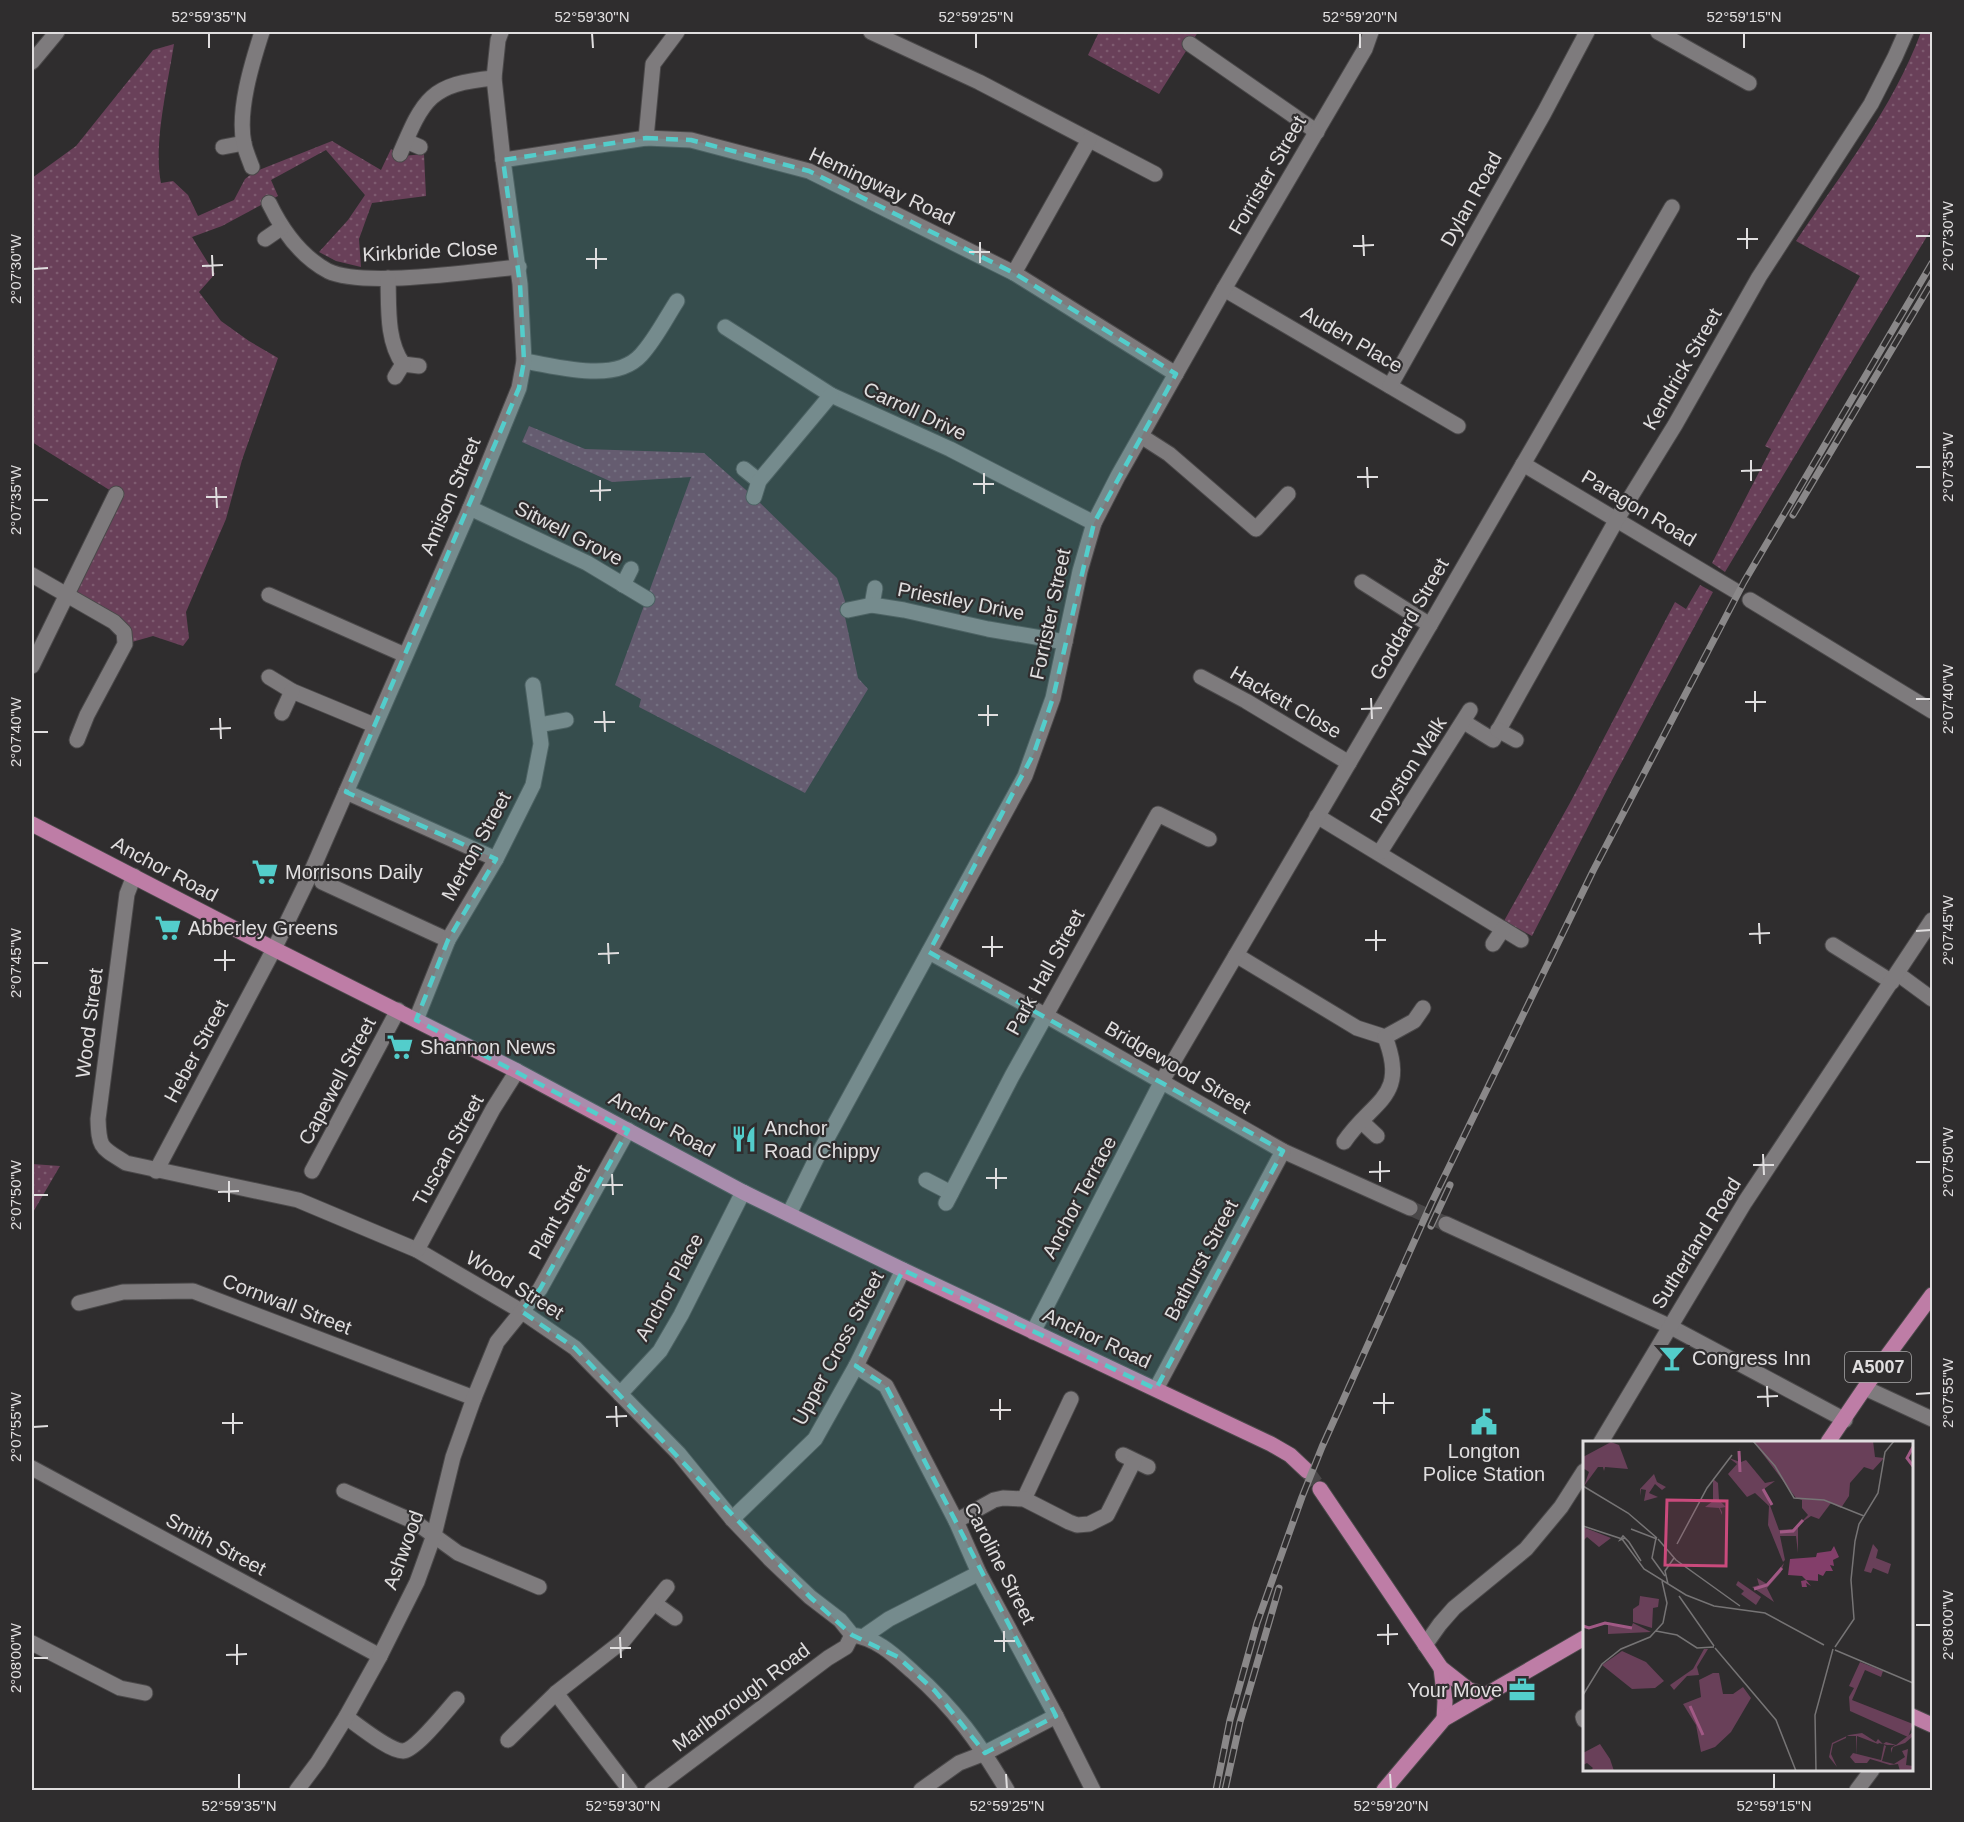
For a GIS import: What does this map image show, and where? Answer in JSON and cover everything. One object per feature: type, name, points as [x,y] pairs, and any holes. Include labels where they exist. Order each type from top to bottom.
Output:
[{"type":"main road","name":"Anchor Road","points":[[32,824],[274,950],[517,1071],[743,1192],[1271,1444],[1290,1455],[1307,1470]]},
{"type":"main road","name":"A5007","points":[[1829,1441],[1879,1367],[1932,1295]]},
{"type":"main road","points":[[1320,1489],[1441,1668],[1469,1690],[1486,1695]]},
{"type":"main road","points":[[1384,1791],[1444,1719],[1583,1639]]},
{"type":"main road","points":[[1441,1668],[1445,1701],[1444,1719]]},
{"type":"main road","points":[[1913,1717],[1932,1725]]},
{"type":"street","points":[[32,62],[57,32]]},
{"type":"street","points":[[252,167],[244,143],[244,109],[254,58],[262,32]]},
{"type":"street","name":"Amison Street","points":[[274,950],[309,877],[470,508],[519,388],[524,361],[519,267],[503,160],[494,78],[501,32]]},
{"type":"street","points":[[646,138],[653,64],[676,32]]},
{"type":"street","points":[[871,32],[979,82],[1155,174]]},
{"type":"street","name":"Forrister Street","points":[[789,1214],[819,1153],[1025,776],[1053,698],[1094,523],[1224,289],[1365,49],[1371,32]]},
{"type":"street","name":"Dylan Road","points":[[1390,386],[1544,113],[1587,32]]},
{"type":"street","points":[[1658,32],[1749,83]]},
{"type":"street","name":"Kendrick Street","points":[[1498,730],[1617,519],[1675,425],[1759,277],[1871,104],[1905,32]]},
{"type":"street","points":[[1190,44],[1317,132]]},
{"type":"street","points":[[420,147],[403,147],[422,106],[432,96],[444,89],[470,81],[494,78]]},
{"type":"street","name":"Hemingway Road","points":[[503,160],[646,138],[691,140],[809,171],[1014,273],[1176,374]]},
{"type":"street","points":[[1014,273],[1089,140]]},
{"type":"street","points":[[223,147],[244,143]]},
{"type":"street","name":"Kirkbride Close","points":[[269,203],[281,228],[307,256],[329,271],[359,277],[388,278],[519,267]]},
{"type":"street","name":"Goddard Street","points":[[1162,1081],[1430,625],[1671,207]]},
{"type":"street","points":[[265,239],[281,228]]},
{"type":"street","points":[[388,278],[391,339],[399,370],[419,366]]},
{"type":"street","name":"Auden Place","points":[[1224,289],[1458,426]]},
{"type":"street","points":[[524,361],[591,372],[616,370],[640,357],[677,301]]},
{"type":"street","name":"Carroll Drive","points":[[725,327],[831,395],[950,449],[1094,523]]},
{"type":"street","points":[[754,497],[759,481],[795,435],[831,395]]},
{"type":"street","points":[[1141,436],[1169,454],[1256,530],[1288,494]]},
{"type":"street","name":"Paragon Road","points":[[1523,464],[1734,590]]},
{"type":"street","points":[[744,469],[759,481]]},
{"type":"street","points":[[32,666],[116,494]]},
{"type":"street","name":"Sitwell Grove","points":[[470,508],[586,563],[647,600]]},
{"type":"street","points":[[623,585],[631,569]]},
{"type":"street","points":[[32,574],[114,622],[124,632],[125,644],[76,740]]},
{"type":"street","points":[[1362,582],[1430,625]]},
{"type":"street","points":[[872,605],[875,588]]},
{"type":"street","points":[[269,595],[405,655]]},
{"type":"street","points":[[1750,600],[1932,711]]},
{"type":"street","name":"Priestley Drive","points":[[848,610],[872,605],[1065,642]]},
{"type":"street","points":[[269,677],[292,691],[374,725]]},
{"type":"street","name":"Hackett Close","points":[[1201,677],[1246,701],[1349,763]]},
{"type":"street","name":"Merton Street","points":[[416,1020],[448,940],[496,859],[533,785],[541,744],[533,685]]},
{"type":"street","points":[[282,712],[292,691]]},
{"type":"street","name":"Royston Walk","points":[[1380,852],[1467,716],[1493,740],[1498,730]]},
{"type":"street","points":[[538,725],[566,720]]},
{"type":"street","points":[[1498,730],[1516,740]]},
{"type":"street","points":[[346,792],[496,859]]},
{"type":"street","name":"Park Hall Street","points":[[926,1180],[948,1198],[1045,1015],[1158,814],[1209,839]]},
{"type":"street","name":"Royston Walk","points":[[1317,816],[1380,852],[1521,940]]},
{"type":"street","name":"Wood Street","points":[[134,876],[127,894],[98,1119],[99,1140],[103,1148],[126,1163],[298,1200],[417,1250],[521,1311],[575,1348],[679,1454],[732,1519],[810,1597],[857,1636],[898,1657],[935,1691],[961,1719],[985,1753],[1007,1791]]},
{"type":"street","points":[[322,882],[448,940]]},
{"type":"street","name":"Sutherland Road","points":[[1602,1441],[1745,1202],[1932,920]]},
{"type":"street","points":[[1493,944],[1503,929]]},
{"type":"street","points":[[1833,945],[1932,999]]},
{"type":"street","name":"Heber Street","points":[[156,1171],[274,950]]},
{"type":"street","name":"Bridgewood Street","points":[[929,952],[1045,1015],[1283,1151],[1410,1208]]},
{"type":"street","points":[[1236,954],[1357,1028],[1384,1037],[1414,1021],[1423,1008]]},
{"type":"street","name":"Capewell Street","points":[[312,1171],[398,1010]]},
{"type":"street","points":[[1344,1142],[1352,1130],[1383,1098],[1392,1081],[1391,1054],[1384,1037]]},
{"type":"street","name":"Tuscan Street","points":[[417,1250],[493,1109],[517,1071]]},
{"type":"street","name":"Anchor Terrace","points":[[1033,1332],[1162,1081]]},
{"type":"street","points":[[1362,1122],[1377,1136]]},
{"type":"street","name":"Plant Street","points":[[521,1311],[540,1289],[628,1130]]},
{"type":"street","name":"Bathurst Street","points":[[1156,1389],[1283,1151]]},
{"type":"street","name":"Anchor Place","points":[[620,1394],[660,1351],[681,1315],[743,1192]]},
{"type":"street","points":[[1446,1224],[1670,1326],[1845,1420]]},
{"type":"street","name":"Upper Cross Street","points":[[732,1519],[815,1439],[856,1366],[903,1270]]},
{"type":"street","name":"Cornwall Street","points":[[79,1303],[123,1292],[193,1291],[474,1398]]},
{"type":"street","name":"Ashwood","points":[[297,1791],[346,1717],[417,1582],[434,1535],[453,1457],[474,1398],[497,1342],[521,1311]]},
{"type":"street","name":"Caroline Street","points":[[856,1366],[886,1386],[956,1521],[979,1573],[1056,1716],[1093,1791]]},
{"type":"street","points":[[1865,1388],[1932,1419]]},
{"type":"street","points":[[1024,1499],[1071,1399]]},
{"type":"street","points":[[956,1521],[994,1500],[1003,1498],[1024,1499],[1069,1522],[1077,1525],[1089,1524],[1107,1515],[1135,1461]]},
{"type":"street","name":"Smith Street","points":[[32,1468],[380,1656]]},
{"type":"street","points":[[1425,1645],[1454,1608],[1526,1549],[1561,1507],[1583,1473]]},
{"type":"street","points":[[344,1491],[415,1522],[458,1553],[539,1587]]},
{"type":"street","name":"Marlborough Road","points":[[653,1790],[828,1658],[846,1647],[857,1636],[979,1573]]},
{"type":"street","points":[[508,1740],[556,1693],[624,1640],[667,1587]]},
{"type":"street","points":[[654,1603],[675,1618]]},
{"type":"street","points":[[32,1643],[120,1688],[145,1693]]},
{"type":"street","points":[[556,1693],[630,1791]]},
{"type":"street","points":[[346,1717],[393,1748],[404,1751],[414,1746],[457,1699]]},
{"type":"street","points":[[921,1791],[959,1763],[985,1753],[1056,1716]]},
{"type":"street","points":[[1857,1791],[1871,1771]]},
{"type":"highlighted area","points":[[646,138],[691,140],[809,171],[1014,273],[1176,374],[1094,523],[1053,698],[1034,753],[929,952],[1283,1151],[1156,1389],[903,1270],[856,1366],[886,1386],[1056,1716],[985,1753],[935,1691],[898,1657],[852,1635],[810,1597],[575,1348],[521,1311],[540,1289],[628,1130],[416,1020],[448,940],[496,859],[346,792],[519,388],[524,361],[520,284],[503,160]]},
{"type":"shaded area","points":[[1099,32],[1198,32],[1159,94],[1088,55]]},
{"type":"shaded area","points":[[1921,32],[1932,32],[1932,228],[1725,572],[1712,563],[1771,449],[1765,446],[1860,276],[1796,241],[1881,114]]},
{"type":"shaded area","points":[[174,44],[160,133],[161,183],[173,181],[188,195],[198,216],[234,200],[245,179],[254,172],[332,141],[381,170],[391,149],[403,156],[424,154],[426,196],[372,203],[359,239],[361,267],[336,261],[319,252],[348,220],[365,195],[326,150],[271,180],[278,196],[222,226],[192,237],[215,274],[199,292],[221,321],[278,358],[242,460],[226,519],[186,612],[189,638],[183,646],[153,636],[125,644],[124,632],[67,596],[116,494],[32,442],[32,178],[76,146],[153,50]]},
{"type":"shaded area","points":[[529,426],[585,449],[704,453],[754,497],[837,578],[848,610],[845,617],[858,678],[868,689],[805,793],[639,707],[641,699],[615,685],[691,477],[612,482],[522,442]]},
{"type":"shaded area","points":[[1700,585],[1713,592],[1532,936],[1504,921],[1571,801],[1675,602],[1686,609]]},
{"type":"shaded area","points":[[32,1164],[60,1166],[32,1214]]},
{"type":"tunnel","points":[[1410,1208],[1446,1224]]},
{"type":"tunnel","points":[[1307,1471],[1320,1489]]},
{"type":"railway","points":[[1216,1790],[1230,1720],[1257,1623],[1302,1497],[1322,1447],[1431,1204],[1593,871],[1744,582],[1932,263]]},
{"type":"railway","points":[[1793,515],[1932,282]]},
{"type":"railway","points":[[1431,1226],[1450,1185]]},
{"type":"railway","points":[[1225,1790],[1240,1722],[1279,1588]]},
{"type":"place","name":"Morrisons Daily","points":[[265,872]]},
{"type":"place","name":"Abberley Greens","points":[[168,928]]},
{"type":"place","name":"Shannon News","points":[[400,1047]]},
{"type":"place","name":"Anchor Road Chippy","points":[[744,1139]]},
{"type":"place","name":"Congress Inn","points":[[1672,1358]]},
{"type":"place","name":"Longton Police Station","points":[[1484,1422]]},
{"type":"place","name":"Your Move","points":[[1522,1690]]}]
